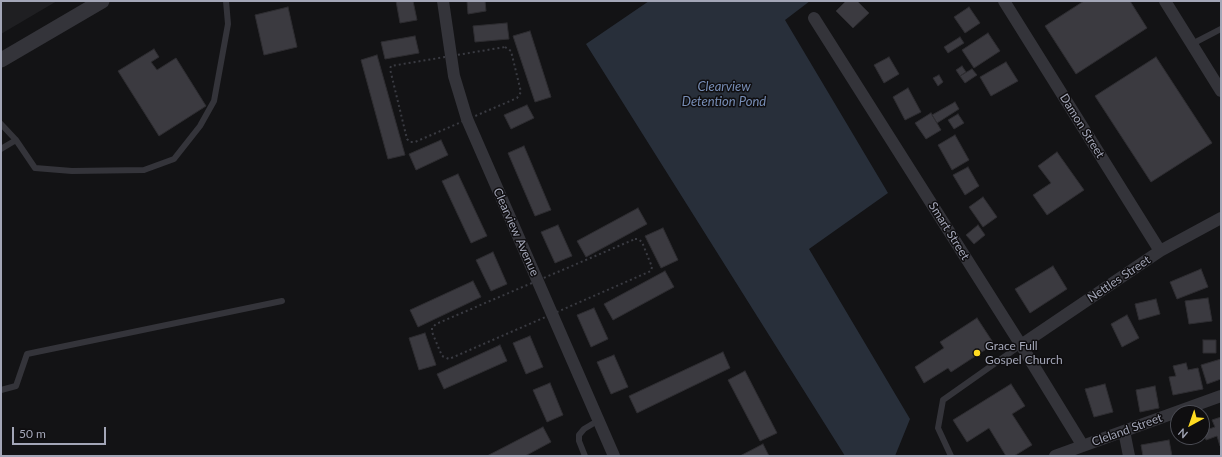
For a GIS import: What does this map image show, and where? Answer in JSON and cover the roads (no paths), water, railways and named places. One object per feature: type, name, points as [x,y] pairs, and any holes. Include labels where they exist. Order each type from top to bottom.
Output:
[{"type":"street","points":[[1,60],[102,1]]},
{"type":"street","name":"Clearview Avenue","points":[[443,1],[454,76],[467,119],[614,456]]},
{"type":"street","name":"Damon Street","points":[[1004,1],[1160,251]]},
{"type":"street","points":[[1165,1],[1221,91]]},
{"type":"street","name":"Smart Street","points":[[814,18],[1021,344],[1083,446]]},
{"type":"street","name":"Nettles Street","points":[[1021,344],[1160,251],[1221,218]]},
{"type":"street","name":"Cleland Street","points":[[1055,456],[1221,396]]},
{"type":"street","points":[[1124,431],[1129,456]]},
{"type":"lane","points":[[1,124],[16,140],[35,168],[72,171],[144,170],[174,159],[200,126],[214,101],[228,24],[226,1]]},
{"type":"lane","points":[[1192,44],[1221,29]]},
{"type":"lane","points":[[1,149],[16,140]]},
{"type":"lane","points":[[1,390],[16,386],[27,354],[282,301]]},
{"type":"lane","points":[[951,456],[938,428],[943,400],[1021,344]]},
{"type":"lane","points":[[585,456],[578,441],[579,435],[584,429],[599,420]]},
{"type":"water","name":"Clearview Detention Pond","points":[[649,1],[810,1],[785,20],[888,193],[809,249],[910,419],[895,456],[845,456],[586,44]]},
{"type":"place","name":"Grace Full Gospel Church","points":[[977,353]]}]
